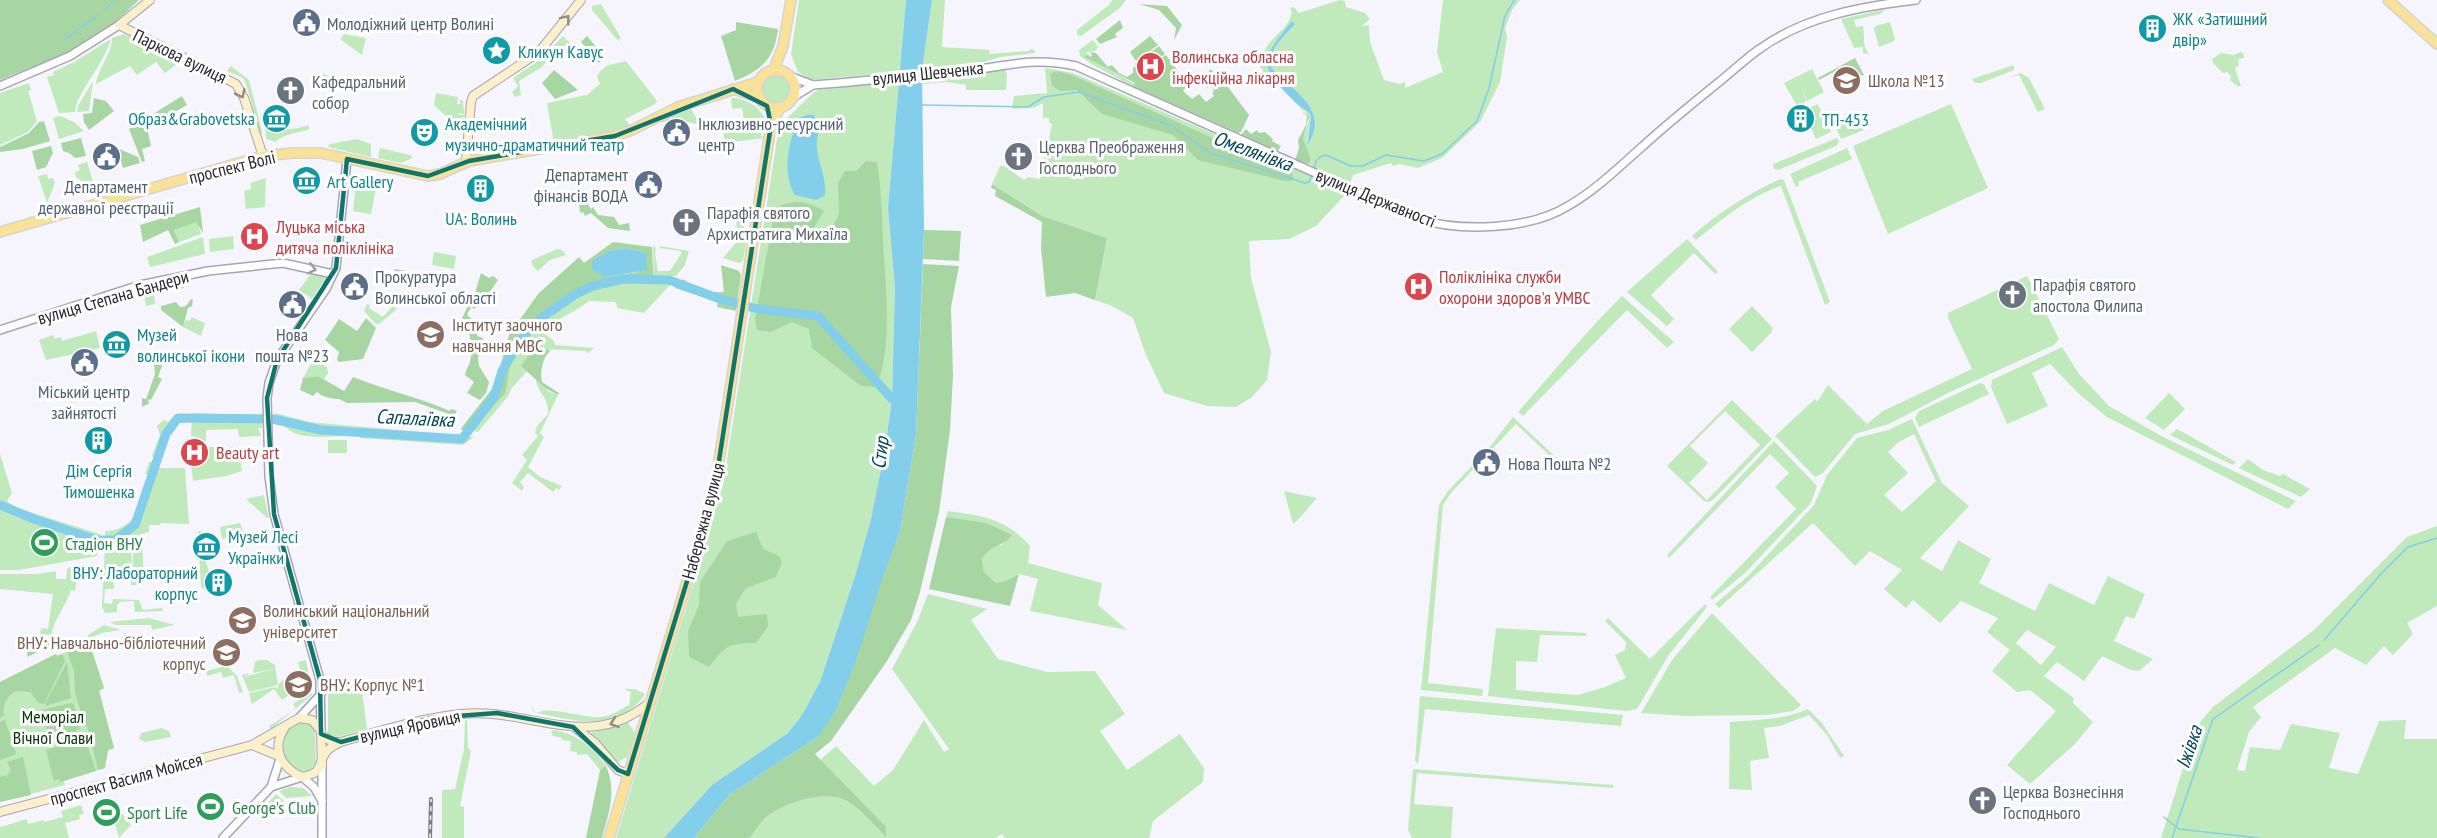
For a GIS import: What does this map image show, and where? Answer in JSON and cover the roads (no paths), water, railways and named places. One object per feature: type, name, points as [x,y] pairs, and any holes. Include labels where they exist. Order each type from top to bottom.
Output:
[{"type":"main road","points":[[119,25],[150,0]]},
{"type":"main road","points":[[581,0],[539,52],[473,96],[466,162],[615,136],[633,130],[678,107],[758,82]]},
{"type":"main road","points":[[774,69],[783,46],[790,0]]},
{"type":"main road","points":[[2388,0],[2437,44]]},
{"type":"main road","name":"Паркова вулиця","points":[[119,25],[236,84],[244,98],[262,156]]},
{"type":"main road","points":[[733,89],[759,98],[767,106],[780,108],[789,103],[795,96],[796,86],[788,74],[783,46]]},
{"type":"main road","points":[[759,98],[758,82],[764,73],[774,69],[788,74]]},
{"type":"main road","name":"Набережна вулиця","points":[[767,106],[771,125]]},
{"type":"main road","name":"Набережна вулиця","points":[[609,838],[714,493],[771,125],[780,108]]},
{"type":"main road","name":"проспект Волі","points":[[0,232],[262,156],[321,153],[428,176],[440,174],[466,162]]},
{"type":"main road","name":"вулиця Яровиця","points":[[321,732],[332,742],[341,742],[424,720],[461,714],[497,713],[573,727],[597,727],[615,724],[634,715],[650,702]]},
{"type":"main road","points":[[322,765],[321,732],[312,720],[299,718],[285,728],[278,745],[280,757],[289,770],[302,777],[315,773],[322,765],[326,753],[341,742]]},
{"type":"main road","name":"вулиця Яровиця","points":[[573,727],[595,743],[618,770],[628,774]]},
{"type":"main road","name":"проспект Василя Мойсея","points":[[0,812],[252,745],[285,728]]},
{"type":"main road","points":[[252,745],[280,757]]},
{"type":"street","name":"вулиця Державності","points":[[1043,60],[1076,66],[1418,219],[1441,226],[1482,228],[1542,217],[1567,207],[1602,183],[1762,47],[1796,29],[1842,12],[1916,0]]},
{"type":"street","points":[[0,86],[70,56],[119,25]]},
{"type":"street","name":"вулиця Шевченка","points":[[795,96],[813,85],[1043,60]]},
{"type":"street","name":"вулиця Шевченка","points":[[788,74],[813,85]]},
{"type":"street","points":[[321,732],[322,690],[316,662],[274,514],[269,476],[269,383],[277,360],[326,289],[333,274],[347,159]]},
{"type":"street","name":"вулиця Степана Бандери","points":[[0,330],[132,288],[208,271],[283,263],[333,274]]},
{"type":"street","points":[[299,718],[321,694]]},
{"type":"street","points":[[223,838],[271,787],[280,757]]},
{"type":"street","points":[[322,765],[322,838]]},
{"type":"street","points":[[271,787],[302,777],[314,787],[322,801]]},
{"type":"water","name":"Стир","points":[[906,0],[932,0],[922,70],[924,230],[916,435],[900,531],[857,658],[835,712],[819,736],[729,795],[694,838],[664,838],[712,785],[788,733],[802,715],[820,682],[856,573],[871,519],[892,399],[895,289],[888,208]]},
{"type":"water","points":[[1292,21],[1295,24],[1278,44],[1270,61],[1271,67],[1307,102],[1312,112],[1315,122],[1307,146],[1311,116],[1273,78],[1268,70],[1267,62],[1274,45]]},
{"type":"water","points":[[813,115],[820,124],[817,148],[824,177],[825,195],[817,200],[795,195],[788,176],[788,156],[792,136],[799,118]]},
{"type":"water","points":[[626,248],[646,253],[647,270],[606,277],[592,270],[593,260],[610,251]]},
{"type":"waterway","points":[[105,9],[115,0]]},
{"type":"waterway","name":"Омелянівка","points":[[1314,170],[1316,161],[1326,155],[1351,166],[1363,166],[1386,155],[1424,161],[1442,154],[1477,121],[1489,88],[1505,16],[1514,0]]},
{"type":"waterway","points":[[63,41],[98,15]]},
{"type":"waterway","name":"Омелянівка","points":[[922,105],[1028,107],[1044,97],[1079,92],[1172,126],[1210,153],[1305,183],[1309,182],[1312,174]]},
{"type":"waterway","name":"Сапалаївка","points":[[0,505],[96,540],[115,540],[135,525],[166,434],[178,418],[273,419],[321,430],[462,439],[494,397],[502,371],[522,338],[541,318],[576,294],[593,286],[623,279],[669,280],[720,299],[758,309],[818,316],[892,399],[903,400]]},
{"type":"waterway","name":"Іжівка","points":[[2324,640],[2380,575],[2408,547],[2437,538]]},
{"type":"waterway","name":"Іжівка","points":[[2172,838],[2213,719],[2319,645]]},
{"type":"waterway","points":[[2164,817],[2179,829],[2259,838]]},
{"type":"railway","points":[[430,838],[431,799]]},
{"type":"place","name":"Молодіжний центр Волині","points":[[306,23]]},
{"type":"place","name":"ЖК «Затишний двір»","points":[[2152,28]]},
{"type":"place","name":"Кликун Кавус","points":[[497,51]]},
{"type":"place","name":"Волинська обласна інфекційна лікарня","points":[[1151,66]]},
{"type":"place","name":"Школа №13","points":[[1847,80]]},
{"type":"place","name":"Кафедральний собор","points":[[291,91]]},
{"type":"place","name":"Образ&Grabovetska","points":[[276,118]]},
{"type":"place","name":"ТП-453","points":[[1801,119]]},
{"type":"place","name":"Академічний музично-драматичний театр","points":[[424,133]]},
{"type":"place","name":"Інклюзивно-ресурсний центр","points":[[677,133]]},
{"type":"place","name":"Церква Преображення Господнього","points":[[1018,156]]},
{"type":"place","name":"Департамент державної реєстрації","points":[[106,157]]},
{"type":"place","name":"Art Gallery","points":[[306,181]]},
{"type":"place","name":"Департамент фінансів ВОДА","points":[[649,184]]},
{"type":"place","name":"UA: Волинь","points":[[481,189]]},
{"type":"place","name":"Парафія святого Архистратига Михаїла","points":[[686,222]]},
{"type":"place","name":"Луцька міська дитяча поліклініка","points":[[255,236]]},
{"type":"place","name":"Прокуратура Волинської області","points":[[354,286]]},
{"type":"place","name":"Поліклініка служби охорони здоров'я УМВС","points":[[1418,286]]},
{"type":"place","name":"Парафія святого апостола Филипа","points":[[2012,294]]},
{"type":"place","name":"Нова пошта №23","points":[[292,305]]},
{"type":"place","name":"Інститут заочного навчання МВС","points":[[431,334]]},
{"type":"place","name":"Музей волинської ікони","points":[[116,344]]},
{"type":"place","name":"Міський центр зайнятості","points":[[84,362]]},
{"type":"place","name":"Дім Сергія Тимошенка","points":[[99,441]]},
{"type":"place","name":"Beauty art","points":[[195,452]]},
{"type":"place","name":"Нова Пошта №2","points":[[1487,463]]},
{"type":"place","name":"Стадіон ВНУ","points":[[44,543]]},
{"type":"place","name":"Музей Лесі Українки","points":[[207,546]]},
{"type":"place","name":"ВНУ: Лабораторний корпус","points":[[219,582]]},
{"type":"place","name":"Волинський національний університет","points":[[242,620]]},
{"type":"place","name":"ВНУ: Навчально-бібліотечний корпус","points":[[227,652]]},
{"type":"place","name":"ВНУ: Корпус №1","points":[[299,684]]},
{"type":"place","name":"Церква Вознесіння Господнього","points":[[1982,801]]},
{"type":"place","name":"George's Club","points":[[211,807]]},
{"type":"place","name":"Sport Life","points":[[106,812]]},
{"type":"park label","name":"Меморіал Вічної Слави","points":[[53,726]]}]
